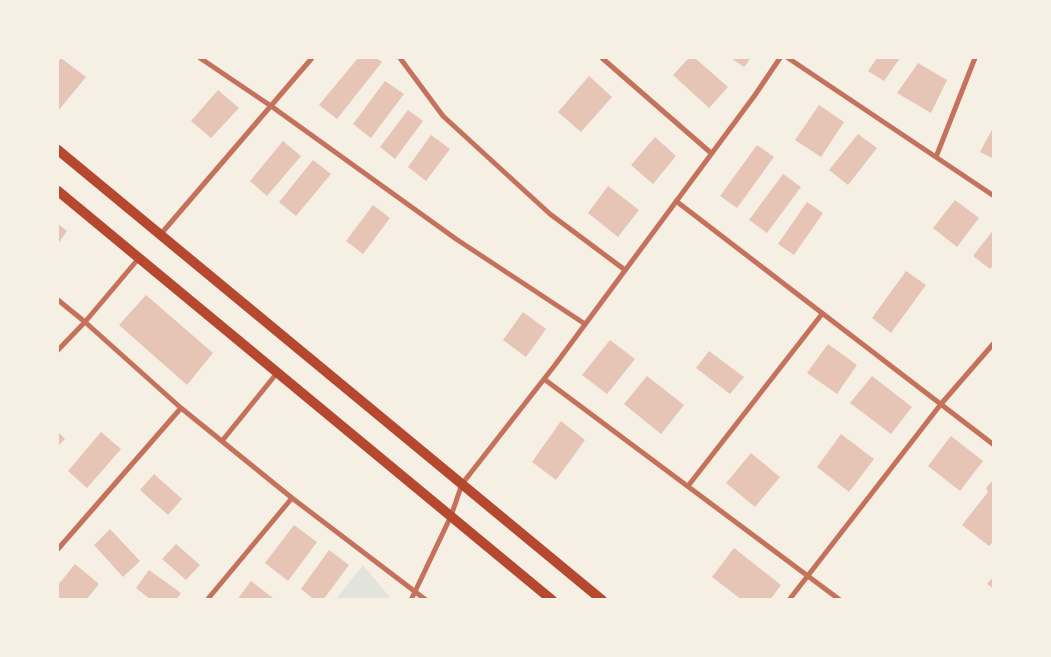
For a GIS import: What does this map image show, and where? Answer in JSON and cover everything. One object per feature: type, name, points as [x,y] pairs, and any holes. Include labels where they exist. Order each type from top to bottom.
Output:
[{"type":"main road","points":[[58,150],[602,600]]},
{"type":"main road","points":[[58,191],[552,600]]},
{"type":"street","points":[[200,58],[271,106],[456,239],[585,324]]},
{"type":"street","points":[[160,235],[312,58]]},
{"type":"street","points":[[400,58],[442,116],[550,214],[625,270]]},
{"type":"street","points":[[602,58],[711,153]]},
{"type":"street","points":[[410,600],[451,516],[462,484],[544,379],[780,58]]},
{"type":"street","points":[[788,58],[994,196]]},
{"type":"street","points":[[936,157],[975,58]]},
{"type":"street","points":[[676,201],[994,445]]},
{"type":"street","points":[[58,350],[85,322],[140,258]]},
{"type":"street","points":[[58,300],[181,408],[292,498],[426,600]]},
{"type":"street","points":[[688,486],[822,314]]},
{"type":"street","points":[[789,600],[941,404],[994,343]]},
{"type":"street","points":[[222,441],[277,373]]},
{"type":"street","points":[[544,379],[840,600]]},
{"type":"street","points":[[58,548],[181,408]]},
{"type":"street","points":[[207,600],[292,498]]},
{"type":"shaded area","points":[[363,565],[389,596],[388,599],[336,599]]},
{"type":"building","points":[[61,58],[86,77],[58,111],[58,62]]},
{"type":"building","points":[[358,58],[376,58],[382,62],[337,119],[319,105]]},
{"type":"building","points":[[689,58],[695,58],[728,87],[709,108],[673,75]]},
{"type":"building","points":[[731,58],[751,58],[744,67]]},
{"type":"building","points":[[877,58],[900,58],[884,81],[868,71]]},
{"type":"building","points":[[918,63],[947,80],[931,113],[897,93]]},
{"type":"building","points":[[589,76],[612,97],[581,132],[558,112]]},
{"type":"building","points":[[385,81],[404,94],[371,138],[353,124]]},
{"type":"building","points":[[218,90],[239,108],[211,138],[191,121]]},
{"type":"building","points":[[819,105],[844,122],[821,157],[795,140]]},
{"type":"building","points":[[408,110],[423,121],[395,159],[380,147]]},
{"type":"building","points":[[994,126],[994,159],[980,152]]},
{"type":"building","points":[[858,134],[877,148],[848,185],[829,170]]},
{"type":"building","points":[[431,135],[450,149],[426,181],[408,167]]},
{"type":"building","points":[[655,137],[676,156],[653,184],[631,165]]},
{"type":"building","points":[[283,141],[301,156],[267,196],[250,181]]},
{"type":"building","points":[[757,145],[774,157],[737,208],[720,196]]},
{"type":"building","points":[[313,160],[331,174],[296,216],[279,202]]},
{"type":"building","points":[[783,174],[801,187],[767,233],[749,220]]},
{"type":"building","points":[[608,186],[639,210],[618,237],[588,213]]},
{"type":"building","points":[[955,200],[979,218],[957,247],[933,228]]},
{"type":"building","points":[[807,202],[823,213],[794,255],[778,244]]},
{"type":"building","points":[[373,205],[390,218],[363,254],[346,241]]},
{"type":"building","points":[[58,224],[67,231],[58,244]]},
{"type":"building","points":[[994,229],[994,265],[990,269],[973,256]]},
{"type":"building","points":[[906,271],[926,285],[891,333],[872,318]]},
{"type":"building","points":[[146,295],[213,353],[187,385],[119,325]]},
{"type":"building","points":[[523,312],[546,329],[526,357],[503,340]]},
{"type":"building","points":[[610,340],[635,359],[607,394],[582,375]]},
{"type":"building","points":[[828,344],[857,365],[837,394],[807,373]]},
{"type":"building","points":[[709,351],[744,377],[730,394],[696,368]]},
{"type":"building","points":[[647,376],[684,405],[661,434],[624,404]]},
{"type":"building","points":[[872,376],[912,407],[891,434],[850,403]]},
{"type":"building","points":[[561,421],[585,440],[556,480],[532,462]]},
{"type":"building","points":[[58,432],[65,439],[58,446]]},
{"type":"building","points":[[101,432],[121,449],[87,488],[68,471]]},
{"type":"building","points":[[841,434],[874,459],[849,492],[817,467]]},
{"type":"building","points":[[951,436],[983,461],[960,491],[928,466]]},
{"type":"building","points":[[751,453],[780,477],[755,507],[726,483]]},
{"type":"building","points":[[154,474],[182,499],[168,515],[140,490]]},
{"type":"building","points":[[994,479],[994,541],[989,546],[962,525],[988,492],[986,488]]},
{"type":"building","points":[[294,525],[317,542],[288,581],[265,563]]},
{"type":"building","points":[[110,529],[140,561],[123,577],[94,545]]},
{"type":"building","points":[[176,544],[200,565],[186,580],[162,559]]},
{"type":"building","points":[[734,548],[781,585],[770,600],[742,600],[712,577]]},
{"type":"building","points":[[329,550],[349,565],[323,600],[315,600],[301,589]]},
{"type":"building","points":[[75,564],[99,584],[86,600],[58,600],[58,585]]},
{"type":"building","points":[[149,570],[181,593],[176,600],[151,600],[136,588]]},
{"type":"building","points":[[994,576],[994,589],[987,584]]},
{"type":"building","points":[[251,581],[273,598],[272,600],[237,600]]}]
